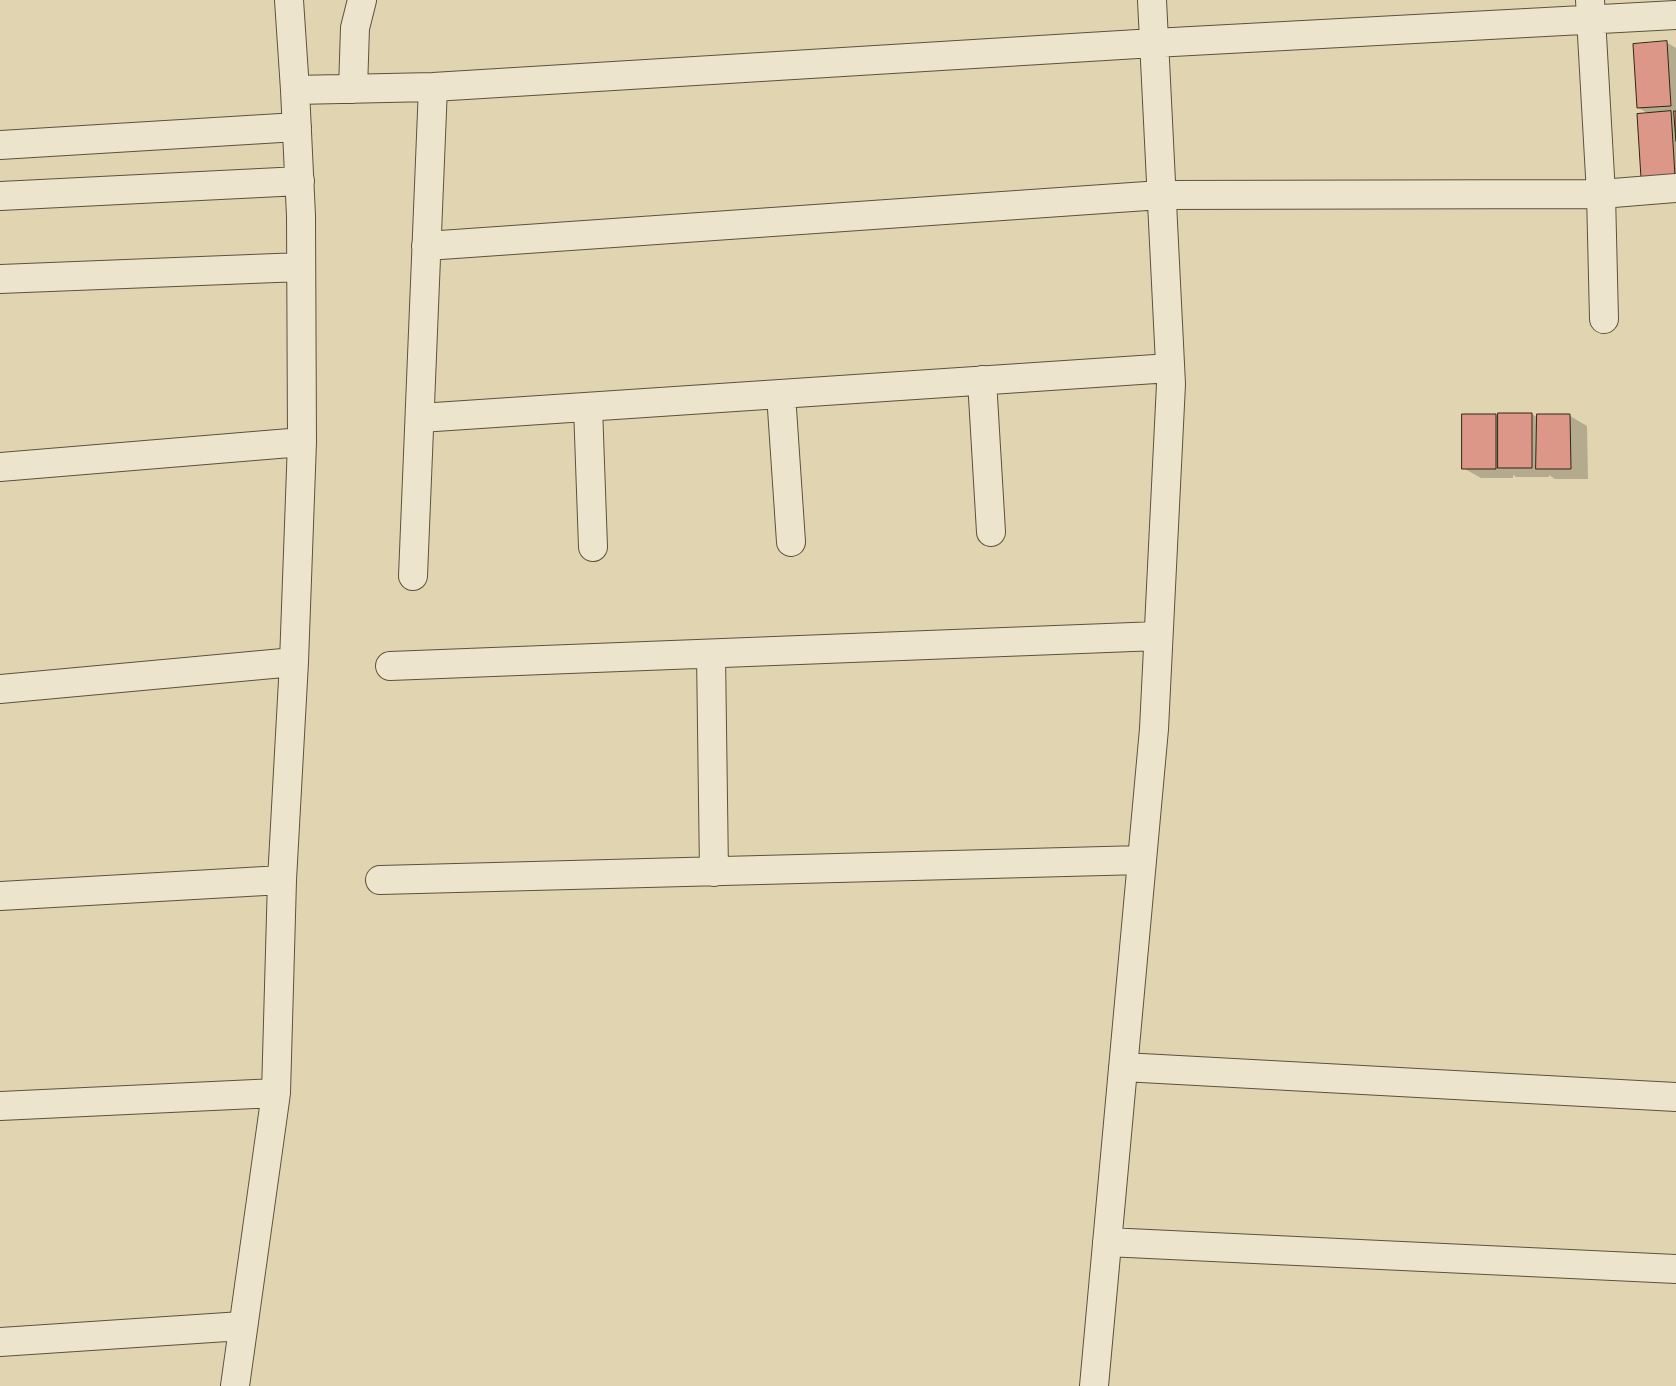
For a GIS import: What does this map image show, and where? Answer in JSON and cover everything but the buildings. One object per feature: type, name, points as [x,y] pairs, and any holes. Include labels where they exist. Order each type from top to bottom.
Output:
[{"type":"street","points":[[235,1386],[276,1094],[282,880],[294,662],[302,442],[301,266],[296,90],[288,0]]},
{"type":"street","points":[[353,89],[355,28],[362,0]]},
{"type":"street","points":[[1094,1386],[1154,729],[1170,368],[1152,0]]},
{"type":"street","points":[[296,90],[433,87],[1154,43],[1590,10],[1676,15]]},
{"type":"street","points":[[1590,10],[1601,194],[1604,319]]},
{"type":"street","points":[[413,576],[433,87]]},
{"type":"street","points":[[0,145],[297,127]]},
{"type":"street","points":[[0,196],[300,181]]},
{"type":"street","points":[[426,246],[1161,195],[1601,194],[1676,188]]},
{"type":"street","points":[[0,279],[301,266]]},
{"type":"street","points":[[420,418],[1170,368]]},
{"type":"street","points":[[982,380],[992,532]]},
{"type":"street","points":[[781,394],[791,542]]},
{"type":"street","points":[[588,407],[593,547]]},
{"type":"street","points":[[0,467],[302,442]]},
{"type":"street","points":[[390,666],[1158,636]]},
{"type":"street","points":[[711,654],[714,872]]},
{"type":"street","points":[[0,689],[294,662]]},
{"type":"street","points":[[380,880],[1142,860]]},
{"type":"street","points":[[0,896],[282,880]]},
{"type":"street","points":[[1123,1067],[1676,1097]]},
{"type":"street","points":[[0,1106],[276,1094]]},
{"type":"street","points":[[1107,1242],[1676,1269]]},
{"type":"street","points":[[0,1342],[242,1326]]}]
